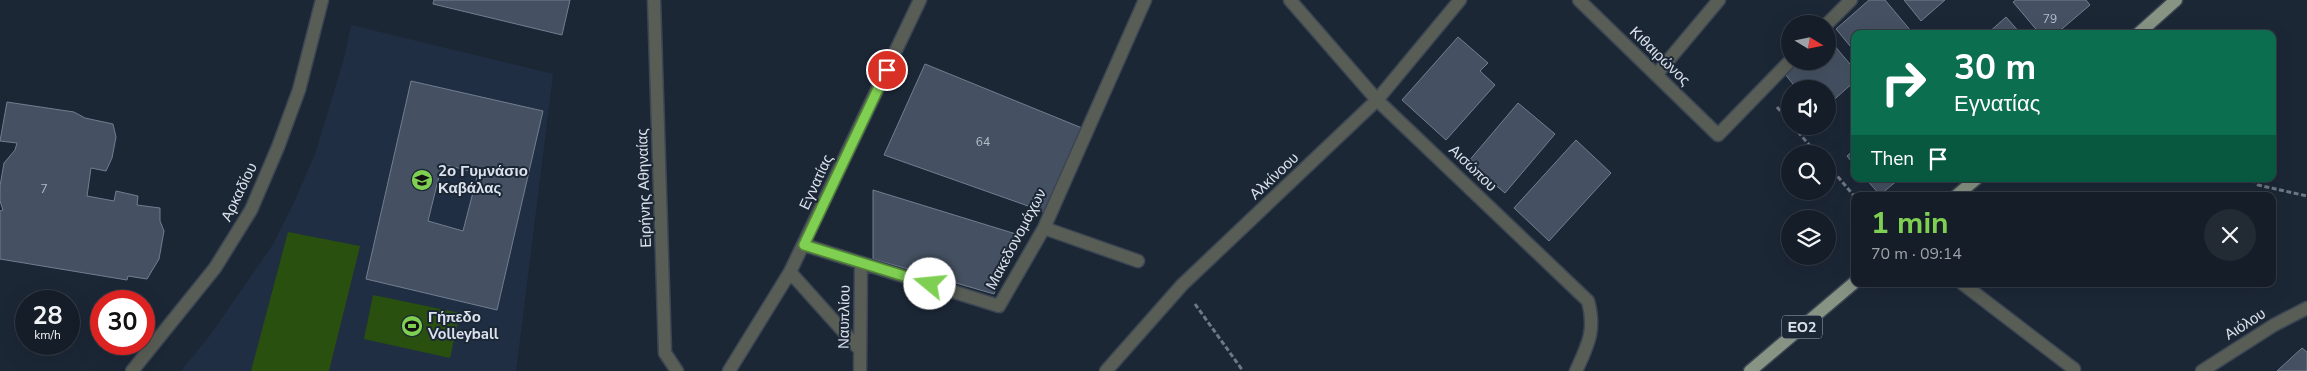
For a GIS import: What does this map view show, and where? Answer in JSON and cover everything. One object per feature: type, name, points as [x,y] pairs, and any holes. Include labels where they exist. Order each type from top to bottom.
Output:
[{"type":"main road","points":[[2142,30],[2176,0]]},
{"type":"main road","points":[[1961,192],[1972,182]]},
{"type":"main road","name":"ΕΟ2","points":[[1750,371],[1851,285]]},
{"type":"street","name":"Αρκαδίου","points":[[132,371],[215,268],[251,210],[278,147],[299,90],[322,0]]},
{"type":"street","name":"Ειρήνης Αθηναίας","points":[[654,0],[665,353],[676,371]]},
{"type":"street","name":"Εγνατίας","points":[[729,371],[790,272],[804,245],[920,0]]},
{"type":"street","name":"Μακεδονομάχων","points":[[804,245],[999,306],[1044,228],[1145,0]]},
{"type":"street","name":"Αισώπου","points":[[1290,0],[1377,100],[1588,301],[1593,318],[1590,340],[1576,371]]},
{"type":"street","name":"Αλκίνοου","points":[[1106,371],[1182,285],[1377,100],[1460,0]]},
{"type":"street","name":"Κιθαιρώνος","points":[[1579,0],[1718,135],[1781,70]]},
{"type":"street","points":[[1656,75],[1719,0]]},
{"type":"street","points":[[1836,15],[1851,0]]},
{"type":"street","points":[[1044,228],[1138,261]]},
{"type":"street","name":"Ναυπλίου","points":[[860,371],[861,263]]},
{"type":"street","points":[[790,272],[860,350]]},
{"type":"street","points":[[1967,287],[2074,369]]},
{"type":"street","name":"Αιόλου","points":[[2202,371],[2274,324],[2307,308]]},
{"type":"path","points":[[1801,135],[1809,145]]},
{"type":"path","points":[[1836,174],[1851,192]]},
{"type":"path","points":[[2255,182],[2258,185],[2307,196]]},
{"type":"path","points":[[1182,285],[1243,371]]},
{"type":"shaded area","name":"2ο Γυμνάσιο Καβάλας","points":[[351,25],[553,74],[516,371],[181,371],[211,334],[274,243],[293,205],[315,154],[344,59]]},
{"type":"green space","points":[[288,232],[360,246],[329,371],[251,371]]},
{"type":"green space","name":"Γήπεδο Volleyball","points":[[373,295],[460,313],[450,358],[364,339]]},
{"type":"building","points":[[434,0],[570,0],[562,35],[433,4]]},
{"type":"building","points":[[1869,0],[1885,0],[1910,30],[1851,30],[1851,47],[1836,29]]},
{"type":"building","points":[[1904,0],[1945,0],[1921,21]]},
{"type":"building","points":[[2016,0],[2086,0],[2090,5],[2061,30],[2037,30],[2013,2]]},
{"type":"building","points":[[2006,17],[2017,30],[1991,30]]},
{"type":"building","points":[[1458,37],[1488,63],[1480,71],[1495,85],[1446,140],[1402,100]]},
{"type":"building","points":[[1836,47],[1851,65],[1851,85],[1836,98],[1836,80],[1790,80],[1785,74],[1790,70],[1836,70]]},
{"type":"building","points":[[925,64],[1082,128],[1045,212],[884,155]]},
{"type":"building","points":[[411,81],[543,111],[497,310],[366,279]],"holes":[[[442,164],[478,173],[463,231],[428,221]]]},
{"type":"building","points":[[7,102],[74,112],[85,118],[113,124],[116,137],[112,158],[106,171],[91,168],[87,196],[114,201],[116,191],[138,196],[137,205],[160,208],[160,221],[164,231],[159,259],[147,279],[128,276],[127,280],[0,259],[0,211],[3,210],[0,201],[0,186],[4,163],[15,150],[17,143],[0,141]]},
{"type":"building","points":[[1518,103],[1555,134],[1505,193],[1468,162]]},
{"type":"building","points":[[1576,140],[1611,173],[1549,241],[1514,208]]},
{"type":"building","points":[[1851,152],[1851,161],[1847,156]]},
{"type":"building","points":[[1869,182],[1895,182],[1884,192],[1877,192]]},
{"type":"building","points":[[873,190],[1016,234],[994,294],[873,259]]},
{"type":"building","points":[[2302,348],[2307,352],[2307,371],[2277,371]]},
{"type":"place","name":"2ο Γυμνάσιο Καβάλας","points":[[422,180]]},
{"type":"place","name":"Γήπεδο Volleyball","points":[[412,326]]},
{"type":"route","points":[[887,70],[804,245],[930,284]]}]
